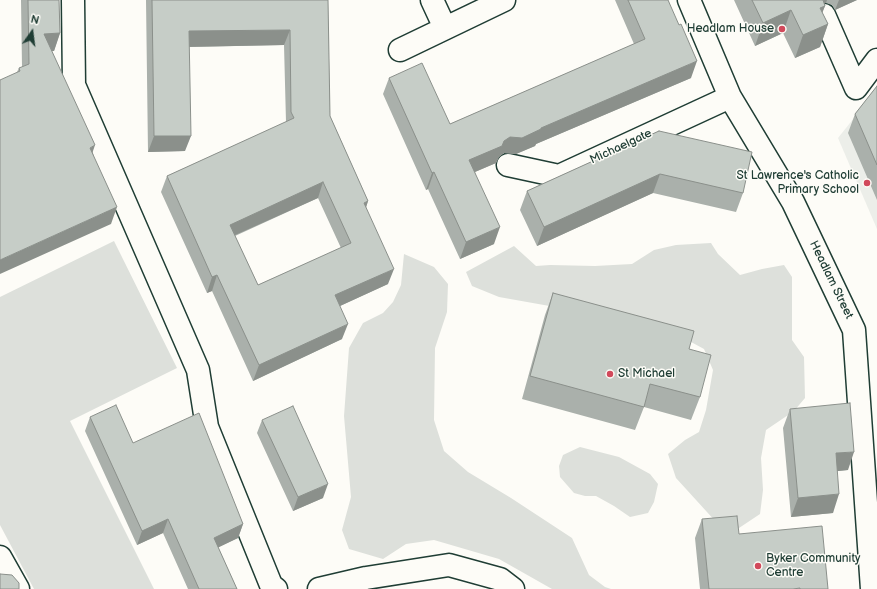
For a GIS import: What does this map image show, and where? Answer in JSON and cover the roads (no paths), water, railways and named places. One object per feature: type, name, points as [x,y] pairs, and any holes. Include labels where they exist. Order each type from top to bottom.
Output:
[{"type":"street","points":[[73,0],[74,85],[198,370],[207,427],[271,585],[276,589]]},
{"type":"street","points":[[432,0],[445,28]]},
{"type":"street","points":[[400,50],[504,0]]},
{"type":"street","name":"Headlam Street","points":[[689,0],[730,97],[793,202],[854,330],[872,589]]},
{"type":"street","points":[[824,15],[856,88],[877,60]]},
{"type":"street","name":"Michaelgate","points":[[508,165],[559,176],[730,97]]},
{"type":"street","points":[[0,557],[18,589]]},
{"type":"street","points":[[319,589],[366,578],[449,565],[500,579],[512,589]]},
{"type":"place","name":"Headlam House","points":[[782,29]]},
{"type":"place","name":"St Lawrence's Catholic Primary School","points":[[867,183]]},
{"type":"place","name":"St Michael","points":[[610,374]]},
{"type":"place","name":"Byker Community Centre","points":[[758,566]]}]
